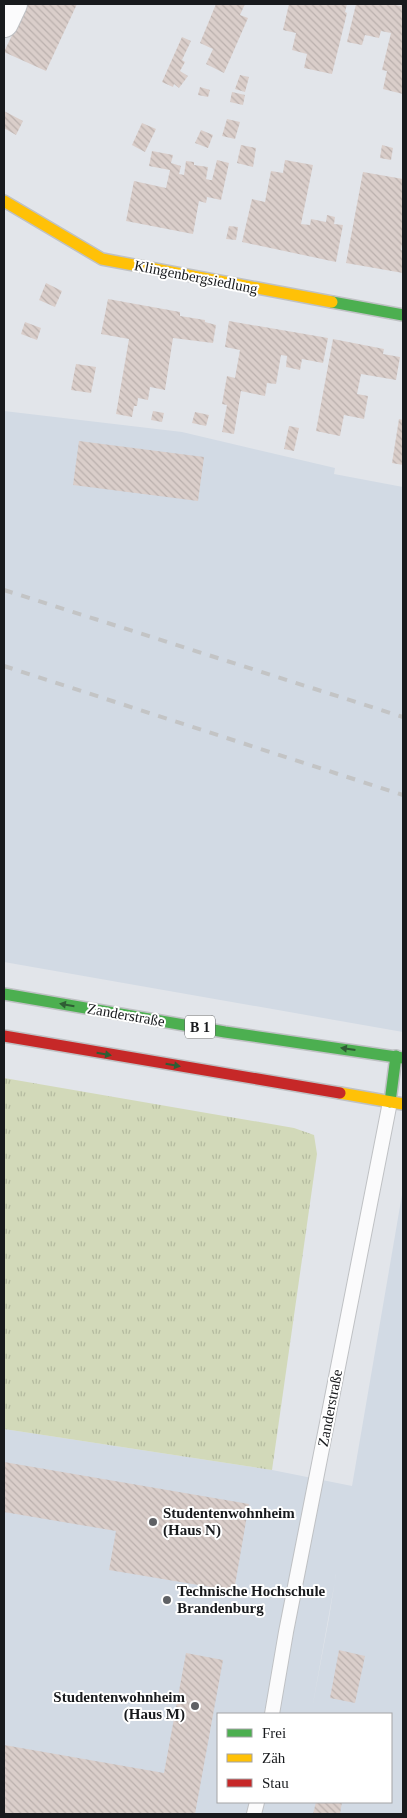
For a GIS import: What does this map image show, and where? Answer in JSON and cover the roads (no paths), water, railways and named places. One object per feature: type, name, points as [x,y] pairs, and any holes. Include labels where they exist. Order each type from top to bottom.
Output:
[{"type":"main road","name":"Klingenbergsiedlung","points":[[4,201],[102,259],[403,315]]},
{"type":"main road","name":"Zanderstraße","points":[[4,994],[225,1032],[400,1057],[396,1103]]},
{"type":"main road","points":[[4,1036],[396,1103]]},
{"type":"street","points":[[4,23],[13,4]]},
{"type":"lane","name":"Zanderstraße","points":[[272,1713],[286,1632],[396,1103]]},
{"type":"railway","points":[[4,590],[403,717]]},
{"type":"railway","points":[[4,666],[403,795]]},
{"type":"place","name":"Studentenwohnheim (Haus N)","points":[[153,1522]]},
{"type":"place","name":"Technische Hochschule Brandenburg","points":[[167,1600]]},
{"type":"place","name":"Studentenwohnheim (Haus M)","points":[[195,1706]]}]
